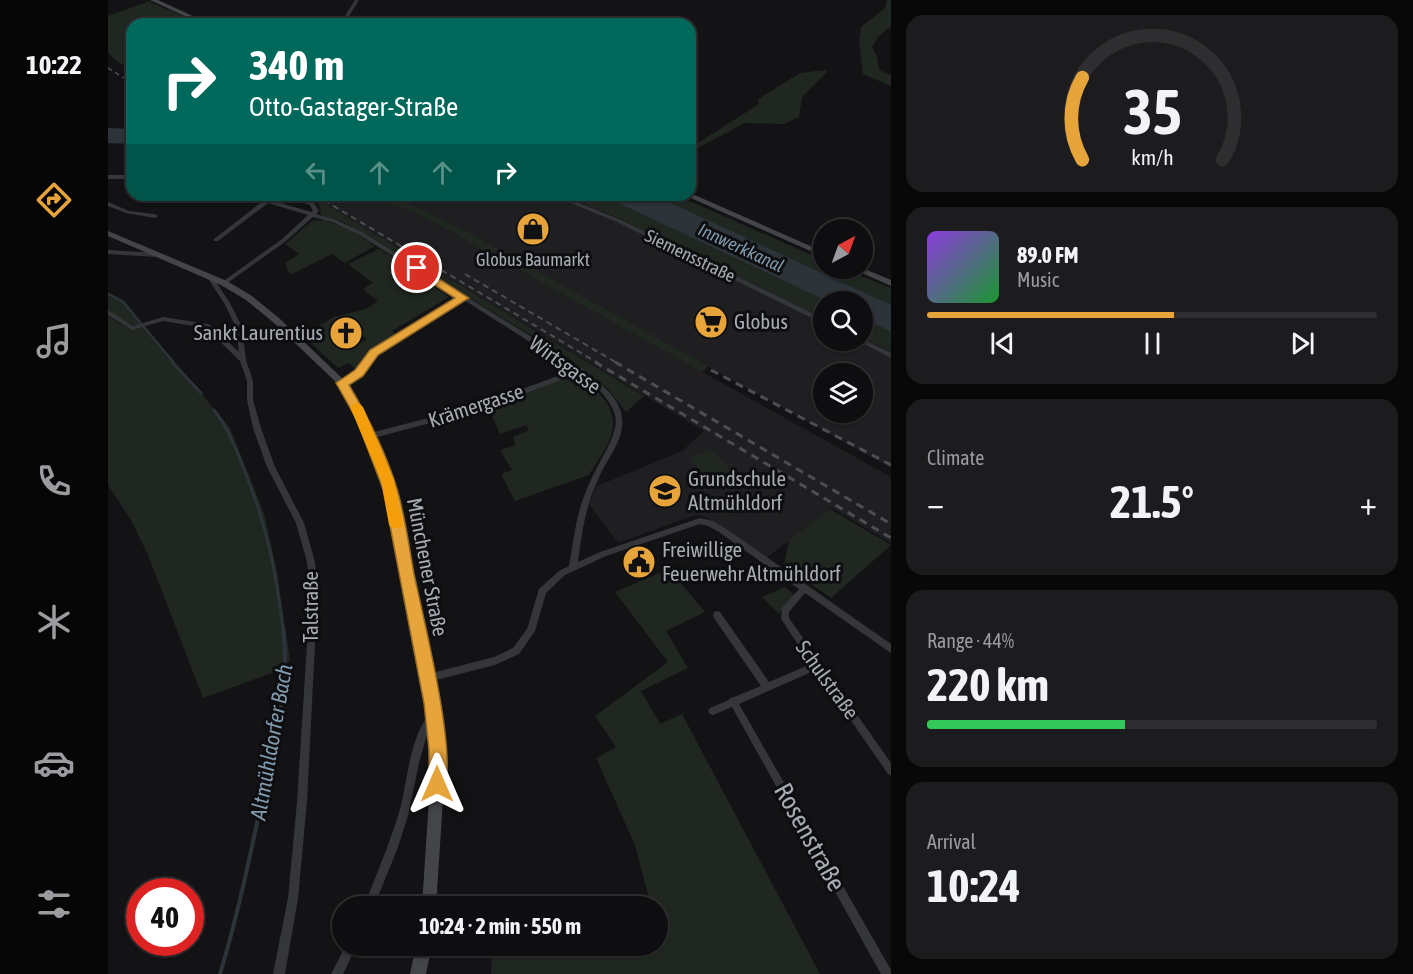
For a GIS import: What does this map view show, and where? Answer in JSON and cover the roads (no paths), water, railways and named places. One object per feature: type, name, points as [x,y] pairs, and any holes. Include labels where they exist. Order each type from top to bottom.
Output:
[{"type":"street","points":[[153,0],[194,18]]},
{"type":"street","points":[[346,18],[357,0]]},
{"type":"street","points":[[108,177],[126,177]]},
{"type":"street","points":[[696,199],[813,250]]},
{"type":"street","points":[[216,240],[267,201]]},
{"type":"street","name":"Wirtsgasse","points":[[267,201],[339,222],[360,233],[580,370],[611,400],[618,412],[619,423],[613,446],[587,497],[573,567]]},
{"type":"street","points":[[224,283],[284,240],[313,215],[317,208],[302,201]]},
{"type":"street","name":"Siemensstraße","points":[[569,201],[619,221],[813,317]]},
{"type":"street","points":[[108,204],[128,212],[155,216]]},
{"type":"street","name":"Münchener Straße","points":[[108,233],[224,283],[263,309],[342,383],[354,401],[390,489],[434,716],[437,784],[430,896]]},
{"type":"street","points":[[108,252],[157,255]]},
{"type":"street","points":[[873,276],[891,283]]},
{"type":"street","name":"Talstraße","points":[[210,277],[227,303],[238,327],[257,428],[271,467],[300,523],[309,552],[313,583],[302,802],[293,898],[279,974]]},
{"type":"street","points":[[342,383],[359,373],[374,353],[463,298]]},
{"type":"street","points":[[108,312],[126,326],[138,327],[167,319],[208,326],[243,360]]},
{"type":"street","points":[[873,347],[891,356]]},
{"type":"street","name":"Krämergasse","points":[[370,436],[481,407],[580,370]]},
{"type":"street","points":[[428,678],[495,661],[516,651],[531,631],[542,591],[551,581],[573,567],[603,554],[703,521],[722,530],[891,649]]},
{"type":"street","name":"Schulstraße","points":[[804,589],[785,611],[785,620],[891,771]]},
{"type":"street","points":[[717,615],[766,686]]},
{"type":"street","points":[[713,711],[816,666]]},
{"type":"street","name":"Rosenstraße","points":[[734,701],[887,974]]},
{"type":"street","points":[[373,896],[403,817],[419,744],[426,725],[434,716]]},
{"type":"street","points":[[337,974],[346,956]]},
{"type":"street","points":[[418,974],[422,956]]},
{"type":"water","points":[[108,128],[126,129],[126,144],[108,143]]},
{"type":"water","name":"Innwerkkanal","points":[[614,201],[667,201],[813,269],[813,279],[835,279],[861,291],[813,291],[813,294]]},
{"type":"water","points":[[873,297],[891,305],[891,332],[873,323]]},
{"type":"waterway","name":"Altmühldorfer Bach","points":[[108,294],[123,302],[174,363]]},
{"type":"waterway","name":"Altmühldorfer Bach","points":[[172,362],[201,393]]},
{"type":"waterway","name":"Altmühldorfer Bach","points":[[214,410],[232,440],[253,492],[265,530],[274,569],[283,629]]},
{"type":"waterway","name":"Altmühldorfer Bach","points":[[220,974],[232,932],[280,717],[285,672],[283,628]]},
{"type":"railway","points":[[108,68],[126,79]]},
{"type":"railway","points":[[325,201],[598,363]]},
{"type":"railway","points":[[465,274],[617,363]]},
{"type":"railway","points":[[595,362],[891,538]]},
{"type":"railway","points":[[615,362],[891,524]]},
{"type":"railway","points":[[711,370],[891,465]]},
{"type":"place","name":"Globus Baumarkt","points":[[533,229]]},
{"type":"place","name":"Globus","points":[[711,322]]},
{"type":"place","name":"Sankt Laurentius","points":[[346,333]]},
{"type":"place","name":"Grundschule Altmühldorf","points":[[665,491]]},
{"type":"place","name":"Freiwillige Feuerwehr Altmühldorf","points":[[639,562]]}]
